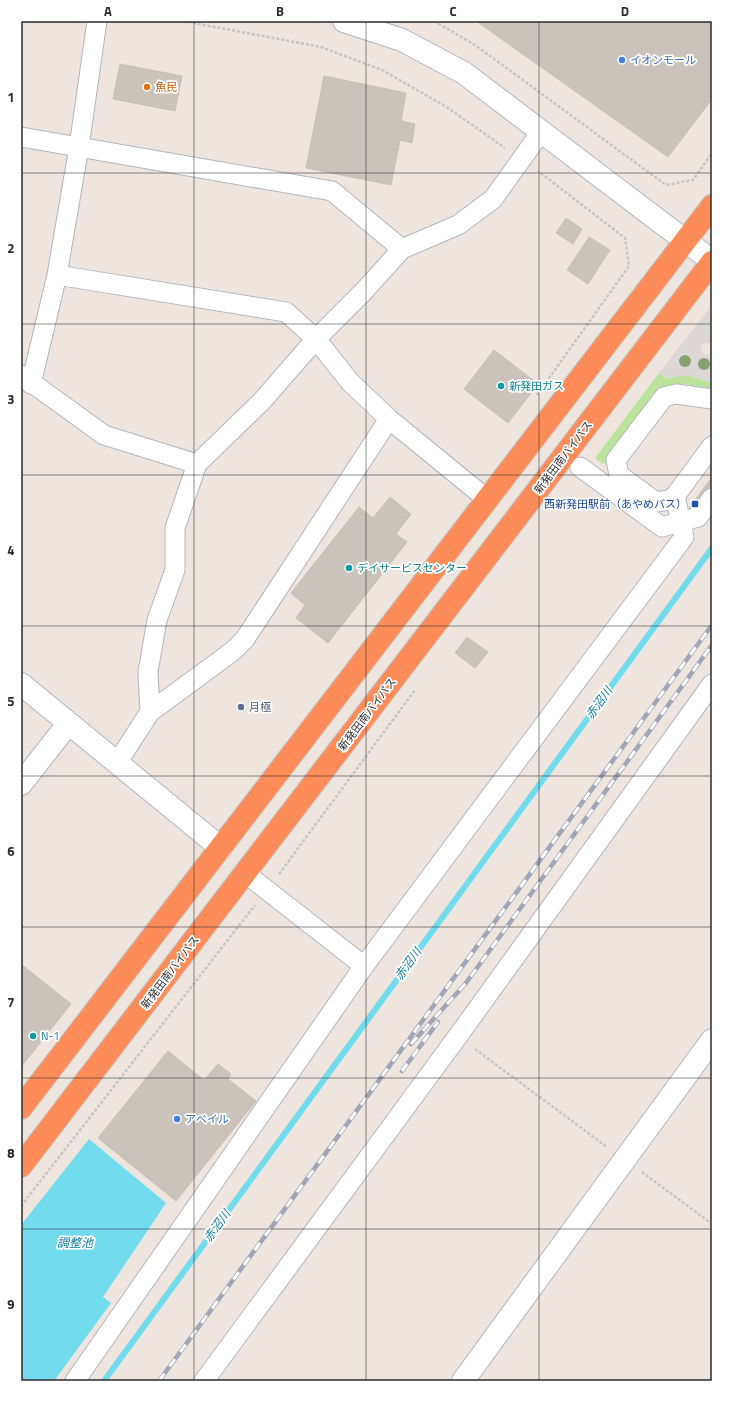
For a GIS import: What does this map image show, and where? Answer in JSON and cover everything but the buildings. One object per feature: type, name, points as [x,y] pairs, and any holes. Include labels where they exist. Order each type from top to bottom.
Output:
[{"type":"highway","points":[[21,1108],[712,206]]},
{"type":"highway","name":"新発田南バイパス","points":[[21,1166],[712,262]]},
{"type":"street","points":[[97,21],[79,147],[57,275],[26,379],[104,435],[197,464]]},
{"type":"street","points":[[344,21],[402,40],[464,74],[712,262]]},
{"type":"street","points":[[150,712],[148,672],[157,620],[175,570],[175,528],[197,464],[262,401],[316,339],[364,291],[402,249],[458,225],[493,199],[541,132]]},
{"type":"street","points":[[21,137],[332,191],[402,249]]},
{"type":"street","points":[[57,275],[286,312],[316,339],[350,382],[389,419],[488,500]]},
{"type":"street","points":[[712,399],[676,394],[664,397],[616,460],[619,475],[656,502],[669,500],[675,496],[712,446]]},
{"type":"street","points":[[117,763],[150,712],[233,651],[245,639],[389,419]]},
{"type":"street","points":[[580,467],[662,527],[698,517],[712,498]]},
{"type":"street","points":[[76,1381],[364,966],[684,537],[675,496]]},
{"type":"street","points":[[21,684],[221,848]]},
{"type":"street","points":[[204,1381],[458,1036],[712,684]]},
{"type":"street","points":[[21,784],[68,724]]},
{"type":"street","points":[[245,873],[364,966]]},
{"type":"street","points":[[463,1381],[712,1040]]},
{"type":"path","points":[[183,21],[321,47],[382,70],[445,106],[511,152]]},
{"type":"path","points":[[434,21],[475,45],[666,185],[692,180],[712,154]]},
{"type":"path","points":[[533,402],[630,266],[625,238],[537,170]]},
{"type":"path","points":[[458,1036],[712,1224]]},
{"type":"green space","points":[[659,373],[667,379],[678,376],[690,376],[712,383],[712,390],[700,389],[688,384],[676,384],[663,388],[654,394],[613,447],[608,456],[607,464],[601,463],[595,458]]},
{"type":"shaded area","points":[[712,305],[712,346],[709,343],[704,343],[700,350],[705,355],[712,351],[712,383],[690,376],[678,376],[667,379],[659,373]],"holes":[[[683,354],[688,355],[691,361],[689,365],[684,367],[680,364],[679,360],[679,357]],[[702,359],[706,359],[709,362],[707,369],[702,370],[699,366],[699,362]]]},
{"type":"water","name":"調整池","points":[[89,1139],[166,1203],[103,1297],[111,1303],[54,1381],[21,1381],[21,1225]]},
{"type":"waterway","name":"赤沼川","points":[[104,1381],[712,548]]},
{"type":"railway","points":[[159,1381],[712,625]]},
{"type":"railway","points":[[411,1044],[466,983],[712,645]]},
{"type":"railway","points":[[402,1071],[438,1022]]},
{"type":"place","name":"イオンモール","points":[[622,60]]},
{"type":"place","name":"魚民","points":[[147,87]]},
{"type":"place","name":"新発田ガス","points":[[501,386]]},
{"type":"place","name":"西新発田駅前（あやめバス）","points":[[695,504]]},
{"type":"place","name":"デイサービスセンター","points":[[349,568]]},
{"type":"place","name":"月極","points":[[241,707]]},
{"type":"place","name":"N-1","points":[[33,1036]]},
{"type":"place","name":"アベイル","points":[[177,1119]]}]
